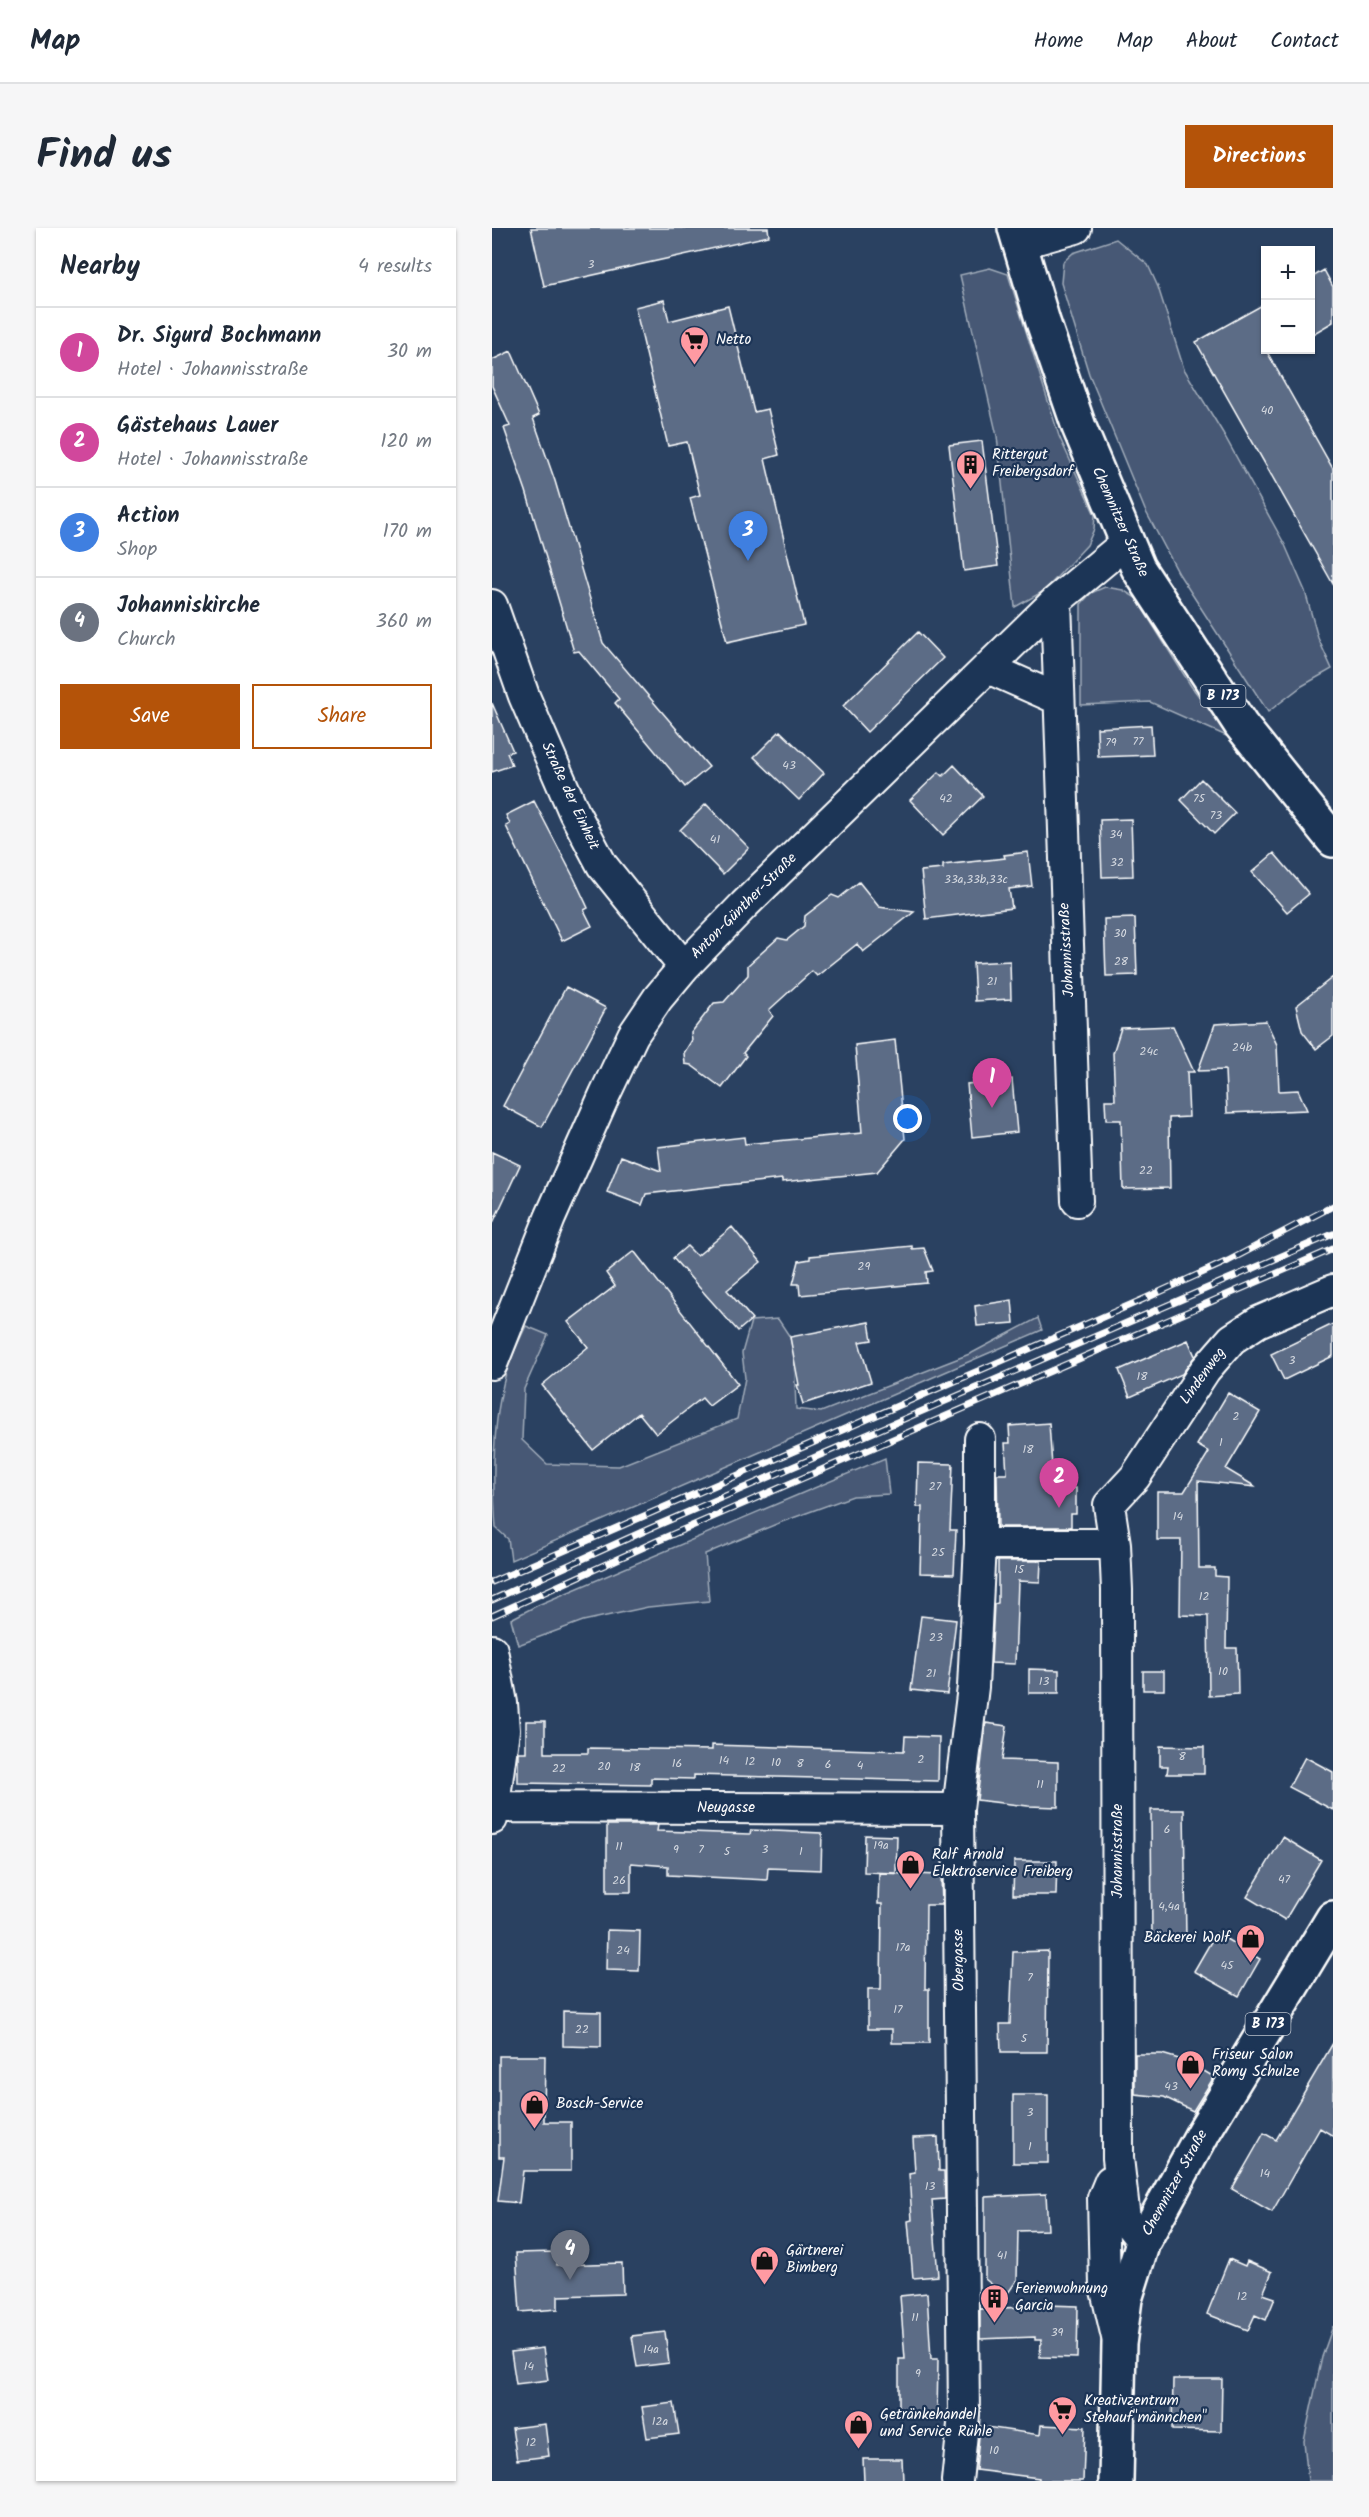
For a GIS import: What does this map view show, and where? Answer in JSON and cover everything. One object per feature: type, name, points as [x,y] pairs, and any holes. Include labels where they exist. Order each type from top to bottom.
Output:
[{"type":"main road","name":"Chemnitzer Straße","points":[[1017,236],[1043,322],[1079,427],[1138,568],[1241,725],[1333,840]]},
{"type":"main road","name":"Chemnitzer Straße","points":[[1116,2481],[1119,2344],[1125,2299],[1143,2242],[1204,2131],[1333,1918]]},
{"type":"street","points":[[1017,236],[1076,228]]},
{"type":"street","name":"Anton-Günther-Straße","points":[[492,1364],[573,1163],[633,1035],[658,998],[684,967],[744,905],[1056,601],[1127,542]]},
{"type":"street","name":"Johannisstraße","points":[[1056,601],[1077,1201]]},
{"type":"street","name":"Straße der Einheit","points":[[492,605],[525,696],[574,812],[602,865],[684,967]]},
{"type":"street","points":[[988,668],[1058,699]]},
{"type":"street","name":"Lindenweg","points":[[1109,1505],[1135,1477],[1205,1370],[1232,1339],[1258,1322],[1333,1290]]},
{"type":"street","name":"Obergasse","points":[[957,2481],[964,2415],[958,1809],[973,1687],[980,1544],[980,1439]]},
{"type":"street","name":"Johannisstraße","points":[[1109,1505],[1115,1544],[1118,2158],[1125,2219],[1143,2242]]},
{"type":"street","points":[[980,1544],[1115,1544]]},
{"type":"street","points":[[492,1650],[502,1703],[504,1730],[493,1813]]},
{"type":"street","name":"Neugasse","points":[[493,1813],[958,1809]]},
{"type":"street","name":"Johannisstraße","points":[[1118,2158],[1103,2198],[1105,2286],[1119,2344]]},
{"type":"shaded area","points":[[1116,239],[1148,265],[1158,287],[1184,369],[1223,433],[1285,545],[1305,591],[1318,638],[1332,669],[1302,686],[1268,712],[1179,574],[1145,510],[1089,374],[1061,283],[1063,262],[1073,253]]},
{"type":"shaded area","points":[[990,268],[1008,274],[1059,436],[1095,515],[1094,529],[1087,545],[1044,591],[1015,607],[997,436],[960,275]]},
{"type":"shaded area","points":[[1105,587],[1123,590],[1136,598],[1191,686],[1231,738],[1150,702],[1081,705],[1081,604],[1091,593]]},
{"type":"shaded area","points":[[1038,1318],[1042,1330],[511,1560],[508,1539],[496,1528],[494,1470],[498,1411],[506,1373],[526,1326],[548,1335],[524,1389],[522,1440],[547,1464],[619,1466],[737,1419],[745,1378],[742,1353],[751,1321],[778,1319],[790,1337],[794,1355],[796,1409],[821,1412],[972,1353]]},
{"type":"shaded area","points":[[885,1458],[889,1494],[853,1496],[779,1523],[705,1554],[709,1601],[648,1607],[583,1621],[518,1645],[511,1619],[538,1605]]},
{"type":"shaded area","points":[[1333,2326],[1333,2481],[1308,2481],[1304,2441],[1322,2357]]},
{"type":"building","points":[[531,228],[768,228],[769,236],[544,286]]},
{"type":"building","points":[[1324,270],[1333,287],[1333,322],[1315,333],[1315,300],[1315,276]]},
{"type":"building","points":[[664,300],[669,321],[728,306],[754,412],[768,409],[779,455],[765,459],[804,625],[727,642],[690,498],[700,495],[687,442],[668,446],[635,307]]},
{"type":"building","points":[[1261,306],[1261,354],[1268,354],[1333,469],[1333,584],[1196,342]]},
{"type":"building","points":[[511,351],[539,415],[533,418],[555,481],[603,643],[709,767],[685,787],[615,703],[619,699],[579,651],[574,652],[526,491],[504,428],[510,426],[492,386],[492,360]]},
{"type":"building","name":"Rittergut Freibergsdorf","points":[[982,441],[998,566],[964,571],[949,445]]},
{"type":"building","points":[[918,632],[943,658],[867,732],[843,706]]},
{"type":"building","points":[[492,703],[513,751],[507,753],[512,765],[492,772]]},
{"type":"building","points":[[1151,725],[1153,755],[1098,757],[1097,728]]},
{"type":"building","points":[[780,731],[824,773],[799,800],[754,757]]},
{"type":"building","points":[[954,765],[983,796],[943,835],[910,800],[939,772],[943,776]]},
{"type":"building","points":[[1201,779],[1235,813],[1214,834],[1181,800]]},
{"type":"building","points":[[534,801],[588,908],[584,910],[592,926],[562,941],[506,826],[510,824],[506,815]]},
{"type":"building","points":[[706,804],[749,848],[723,874],[680,830]]},
{"type":"building","points":[[1131,819],[1133,876],[1102,877],[1100,820]]},
{"type":"building","points":[[1028,852],[1032,886],[1009,889],[1012,908],[926,919],[921,871],[943,869],[943,865],[1005,858],[1004,855]]},
{"type":"building","points":[[1274,853],[1309,894],[1287,912],[1252,872]]},
{"type":"building","points":[[859,882],[879,907],[914,912],[863,952],[857,944],[817,976],[812,971],[769,1010],[773,1016],[743,1053],[746,1056],[722,1088],[691,1065],[685,1064],[684,1053],[692,1040],[691,1033],[714,1003],[724,1002],[748,975],[748,965],[778,938],[787,940],[804,926],[805,916],[832,895],[839,898]]},
{"type":"building","points":[[1135,918],[1137,975],[1106,976],[1104,919]]},
{"type":"building","points":[[1010,961],[1011,999],[975,1001],[973,963]]},
{"type":"building","points":[[1333,977],[1333,1036],[1316,1049],[1302,1031],[1296,1006]]},
{"type":"building","points":[[566,987],[606,1008],[542,1127],[503,1106]]},
{"type":"building","points":[[1266,1021],[1277,1045],[1279,1091],[1298,1090],[1307,1110],[1227,1113],[1225,1070],[1198,1071],[1215,1024]]},
{"type":"building","points":[[1173,1026],[1194,1072],[1187,1072],[1189,1117],[1169,1118],[1170,1188],[1123,1189],[1121,1120],[1106,1120],[1105,1100],[1115,1100],[1113,1053],[1121,1028]]},
{"type":"building","points":[[895,1040],[905,1139],[877,1172],[782,1182],[782,1179],[646,1194],[642,1205],[607,1192],[621,1156],[661,1171],[658,1147],[744,1137],[745,1144],[862,1133],[855,1045]]},
{"type":"building","points":[[1012,1079],[1017,1132],[972,1137],[967,1084]]},
{"type":"building","points":[[492,1152],[520,1165],[492,1225]]},
{"type":"building","points":[[732,1227],[761,1262],[727,1290],[752,1319],[738,1331],[673,1258],[687,1246],[697,1256]]},
{"type":"building","points":[[912,1246],[912,1249],[924,1248],[933,1271],[926,1272],[927,1283],[800,1295],[799,1284],[793,1284],[799,1261],[810,1259],[810,1256]]},
{"type":"building","points":[[634,1251],[738,1384],[709,1406],[702,1398],[656,1434],[639,1413],[593,1450],[542,1385],[588,1347],[568,1322],[615,1286],[606,1273]]},
{"type":"building","points":[[1012,1300],[1014,1323],[977,1326],[975,1306]]},
{"type":"building","points":[[869,1322],[872,1340],[859,1342],[871,1382],[803,1404],[797,1385],[799,1385],[790,1337]]},
{"type":"building","points":[[1333,1324],[1333,1356],[1284,1380],[1271,1354]]},
{"type":"building","points":[[1188,1340],[1195,1356],[1182,1374],[1130,1397],[1119,1370]]},
{"type":"building","points":[[1228,1393],[1260,1412],[1226,1469],[1256,1487],[1198,1481],[1199,1568],[1215,1568],[1215,1576],[1227,1577],[1226,1648],[1237,1648],[1238,1694],[1209,1696],[1208,1616],[1180,1615],[1181,1540],[1157,1540],[1157,1492],[1184,1492],[1209,1452],[1197,1445]]},
{"type":"building","points":[[1049,1423],[1053,1481],[1070,1480],[1071,1488],[1076,1488],[1076,1514],[1071,1514],[1071,1527],[998,1527],[997,1474],[1007,1474],[1005,1443],[1010,1443],[1009,1426]]},
{"type":"building","points":[[918,1463],[953,1464],[950,1530],[956,1530],[954,1574],[920,1573],[922,1507],[917,1507]]},
{"type":"building","points":[[998,1561],[1041,1561],[1040,1582],[1018,1581],[1015,1664],[991,1663],[994,1604],[998,1603]]},
{"type":"building","points":[[921,1616],[956,1620],[947,1694],[911,1690]]},
{"type":"building","points":[[1029,1669],[1059,1670],[1059,1693],[1029,1693]]},
{"type":"building","points":[[1143,1671],[1164,1671],[1164,1690],[1143,1690]]},
{"type":"building","points":[[526,1721],[545,1721],[545,1753],[588,1753],[588,1748],[712,1750],[712,1745],[904,1751],[905,1736],[939,1737],[938,1781],[694,1775],[694,1779],[651,1778],[651,1785],[518,1783],[518,1752],[526,1752]]},
{"type":"building","points":[[986,1723],[1007,1726],[1002,1760],[1058,1762],[1058,1807],[977,1800]]},
{"type":"building","points":[[1160,1746],[1204,1747],[1204,1774],[1167,1774],[1168,1766],[1160,1766]]},
{"type":"building","points":[[1305,1757],[1333,1772],[1333,1810],[1289,1787]]},
{"type":"building","points":[[1151,1810],[1184,1810],[1186,1938],[1152,1939]]},
{"type":"building","points":[[607,1825],[658,1825],[657,1831],[750,1834],[751,1830],[822,1833],[821,1870],[768,1868],[767,1880],[668,1875],[668,1866],[631,1863],[631,1892],[607,1892]]},
{"type":"building","points":[[865,1835],[897,1836],[896,1873],[864,1872]]},
{"type":"building","points":[[1283,1837],[1321,1860],[1285,1920],[1247,1897]]},
{"type":"building","points":[[1014,1861],[1057,1861],[1056,1895],[1013,1895]]},
{"type":"building","points":[[879,1873],[941,1875],[942,1905],[926,1905],[925,1989],[929,1989],[929,2043],[892,2043],[892,2029],[868,2029],[868,1989],[881,1989],[882,1904],[878,1904]]},
{"type":"building","points":[[607,1930],[640,1931],[639,1971],[606,1970]]},
{"type":"building","points":[[1216,1933],[1260,1959],[1239,1996],[1194,1971]]},
{"type":"building","points":[[1048,1951],[1047,2052],[1001,2052],[1000,2024],[1010,2024],[1013,1952]]},
{"type":"building","points":[[563,2011],[601,2012],[601,2047],[563,2046]]},
{"type":"building","points":[[1333,2043],[1333,2136],[1320,2128],[1272,2212],[1232,2189],[1264,2133],[1276,2140]]},
{"type":"building","points":[[1135,2054],[1162,2054],[1189,2062],[1214,2077],[1193,2111],[1164,2097],[1135,2094]]},
{"type":"building","name":"Bosch-Service","points":[[499,2056],[545,2056],[544,2122],[571,2122],[571,2171],[523,2171],[519,2203],[498,2201],[504,2157],[499,2157]]},
{"type":"building","points":[[1013,2095],[1048,2095],[1048,2163],[1013,2163]]},
{"type":"building","points":[[938,2137],[939,2171],[944,2171],[945,2199],[932,2200],[938,2276],[913,2278],[908,2221],[912,2220],[909,2174],[915,2173],[913,2138]]},
{"type":"building","points":[[1046,2194],[1048,2230],[1018,2231],[1017,2280],[1006,2296],[985,2279],[985,2197]]},
{"type":"building","points":[[556,2252],[557,2265],[622,2263],[623,2294],[558,2296],[558,2309],[520,2312],[516,2253]]},
{"type":"building","points":[[1229,2259],[1245,2266],[1247,2261],[1272,2272],[1263,2294],[1275,2298],[1266,2320],[1255,2315],[1248,2330],[1207,2314]]},
{"type":"building","points":[[927,2293],[931,2359],[938,2359],[937,2416],[899,2415],[899,2359],[905,2359],[900,2296]]},
{"type":"building","points":[[1017,2304],[1078,2306],[1077,2358],[1040,2357],[1041,2340],[1035,2340],[1035,2337],[980,2339],[980,2309],[1022,2307]]},
{"type":"building","points":[[665,2332],[669,2363],[637,2367],[632,2336]]},
{"type":"building","points":[[543,2348],[548,2380],[516,2384],[511,2352]]},
{"type":"building","points":[[1173,2379],[1222,2379],[1221,2431],[1172,2430]]},
{"type":"building","points":[[674,2403],[679,2434],[647,2438],[642,2407]]},
{"type":"building","points":[[545,2424],[549,2456],[517,2460],[512,2428]]},
{"type":"building","points":[[1041,2425],[1085,2427],[1083,2481],[1039,2481],[1039,2478],[976,2470],[980,2426],[1040,2435]]},
{"type":"building","points":[[863,2459],[902,2459],[903,2481],[864,2481]]},
{"type":"railway","points":[[492,1582],[1144,1299],[1228,1261],[1333,1206]]},
{"type":"railway","points":[[492,1600],[651,1528],[1333,1234]]},
{"type":"railway","points":[[492,1616],[657,1541],[1333,1249]]},
{"type":"place","name":"Netto","points":[[695,366]]},
{"type":"place","name":"Rittergut Freibergsdorf","points":[[971,490]]},
{"type":"place","name":"Action","points":[[748,561]]},
{"type":"place","name":"Dr. Sigurd Bochmann","points":[[992,1108]]},
{"type":"place","name":"Gästehaus Lauer","points":[[1059,1508]]},
{"type":"place","name":"Ralf Arnold Elektroservice Freiberg","points":[[911,1890]]},
{"type":"place","name":"Bäckerei Wolf","points":[[1251,1964]]},
{"type":"place","name":"Friseur Salon Romy Schulze","points":[[1191,2090]]},
{"type":"place","name":"Bosch-Service","points":[[535,2130]]},
{"type":"place","name":"Johanniskirche","points":[[570,2280]]},
{"type":"place","name":"Gärtnerei Bimberg","points":[[765,2286]]},
{"type":"place","name":"Ferienwohnung Garcia","points":[[994,2324]]},
{"type":"place","name":"Kreativzentrum Stehauf\"männchen\"","points":[[1063,2436]]},
{"type":"place","name":"Getränkehandel und Service Rühle","points":[[859,2450]]}]
